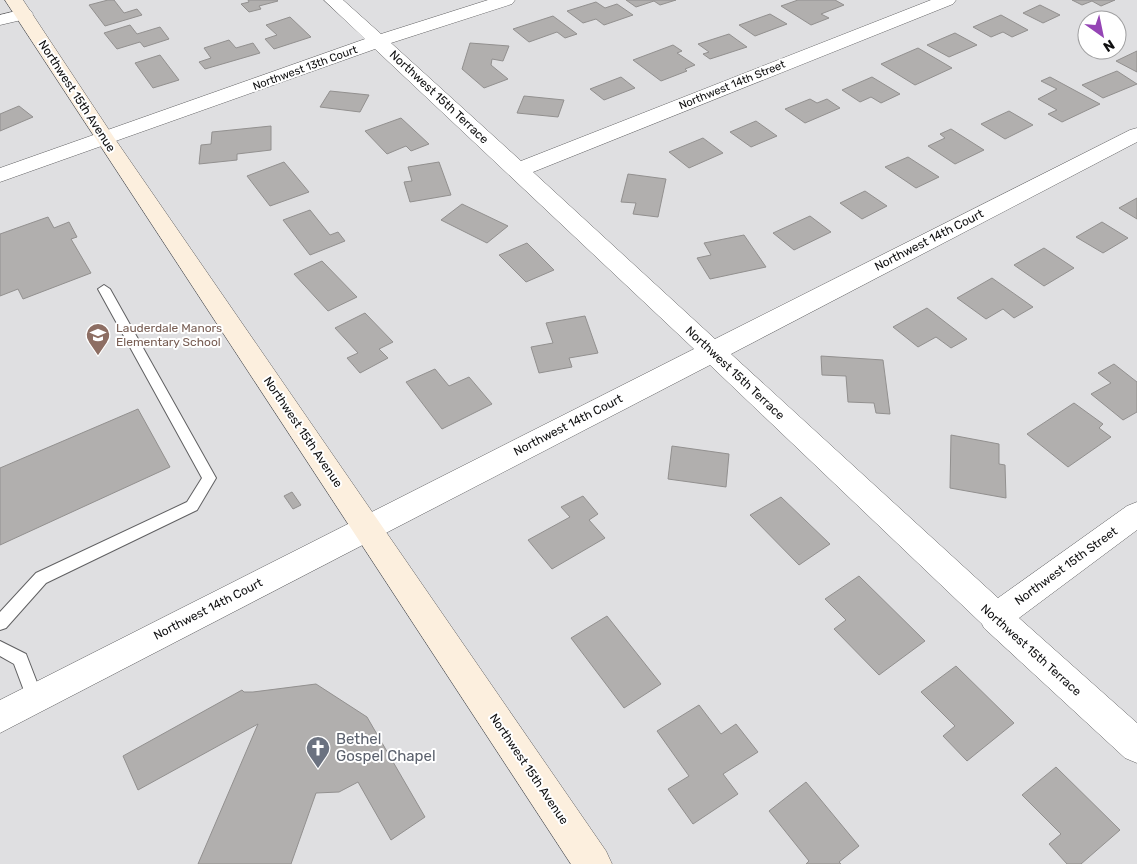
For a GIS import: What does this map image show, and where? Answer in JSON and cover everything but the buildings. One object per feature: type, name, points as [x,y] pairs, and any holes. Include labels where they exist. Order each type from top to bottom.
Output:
[{"type":"street","name":"Northwest 15th Terrace","points":[[333,0],[518,170],[995,618],[1137,746]]},
{"type":"street","name":"Northwest 13th Court","points":[[0,175],[379,41],[506,0]]},
{"type":"street","name":"Northwest 14th Street","points":[[518,170],[947,0]]},
{"type":"street","name":"Northwest 15th Avenue","points":[[13,11],[104,139],[593,864]]},
{"type":"street","name":"Northwest 14th Court","points":[[0,717],[1137,134]]},
{"type":"street","name":"Northwest 15th Street","points":[[995,618],[1137,514]]},
{"type":"lane","points":[[0,623],[41,578],[192,506],[209,478],[104,289]]},
{"type":"lane","points":[[0,648],[20,659],[35,698]]},
{"type":"place","name":"Lauderdale Manors Elementary School","points":[[98,356]]},
{"type":"place","name":"Bethel Gospel Chapel","points":[[318,769]]}]
